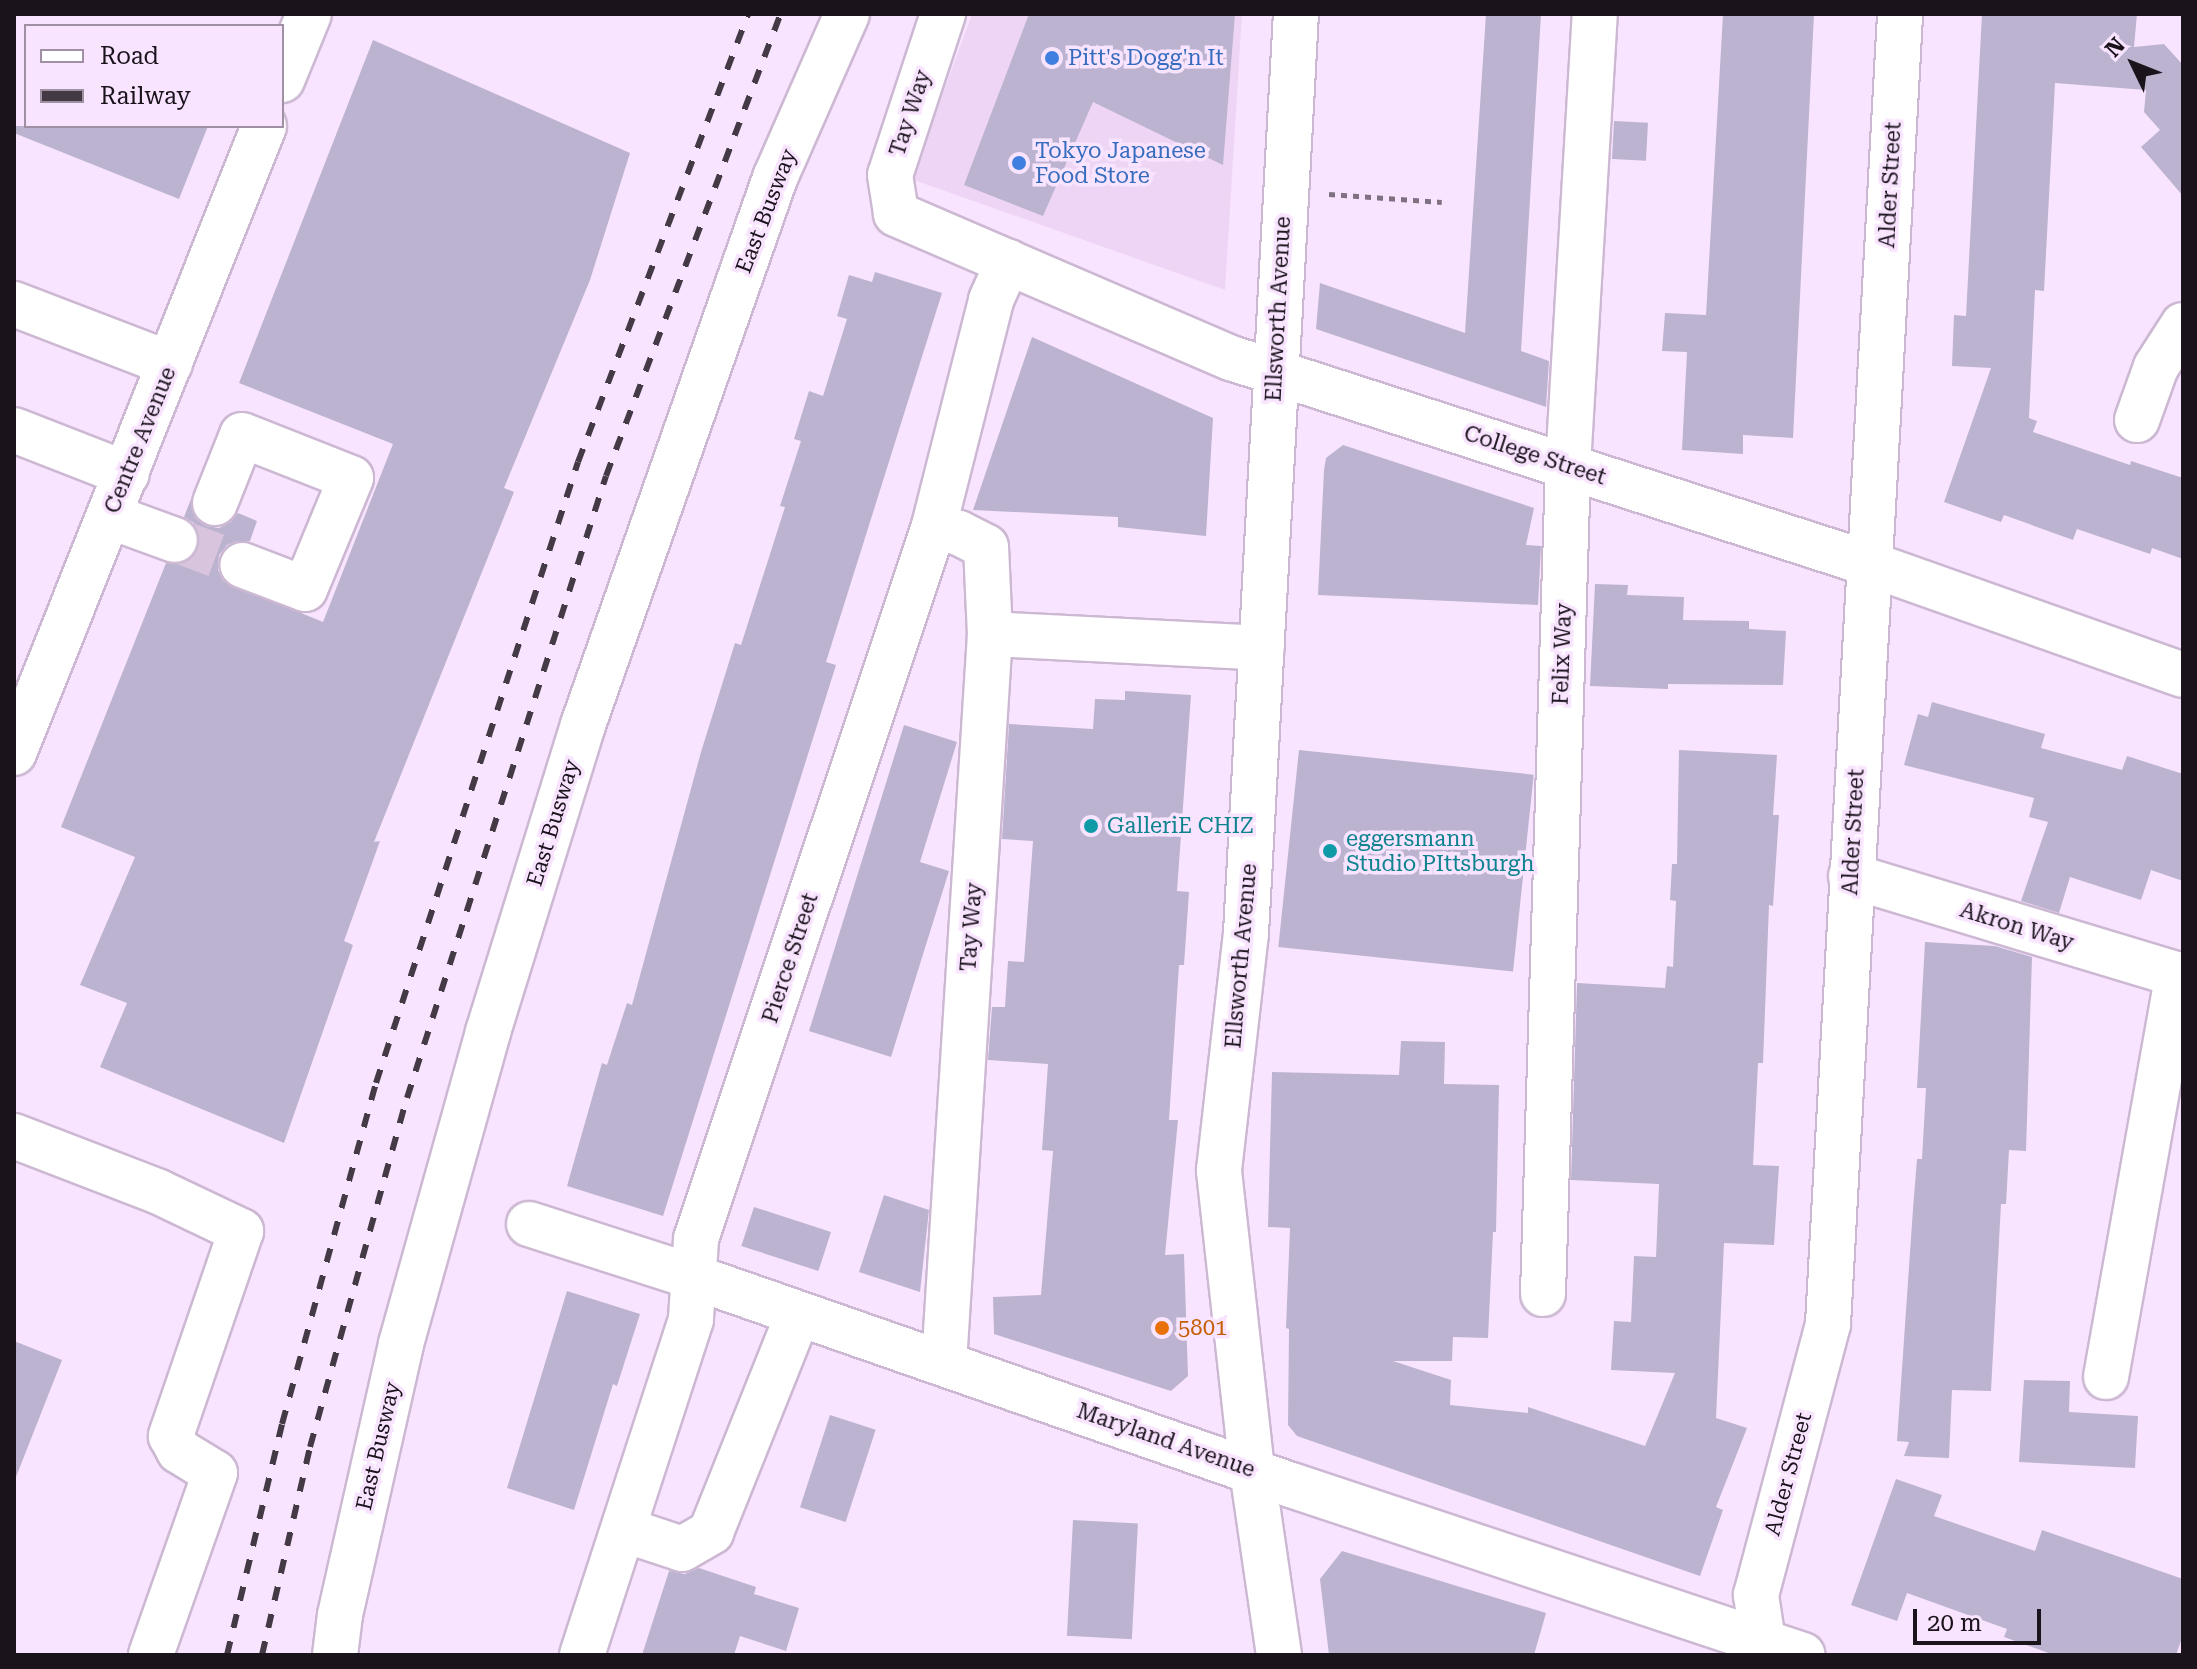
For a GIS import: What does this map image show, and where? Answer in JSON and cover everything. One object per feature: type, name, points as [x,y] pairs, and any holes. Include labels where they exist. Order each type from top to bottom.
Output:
[{"type":"street","points":[[284,75],[309,14]]},
{"type":"street","name":"East Busway","points":[[335,1655],[340,1615],[401,1344],[488,1032],[579,739],[775,178],[847,14]]},
{"type":"street","name":"Tay Way","points":[[896,214],[890,175],[943,14]]},
{"type":"street","name":"Ellsworth Avenue","points":[[1279,1655],[1252,1470],[1219,1170],[1246,933],[1274,373],[1296,14]]},
{"type":"street","name":"Felix Way","points":[[1543,1294],[1568,465],[1595,14]]},
{"type":"street","name":"Alder Street","points":[[1775,1650],[1756,1595],[1828,1324],[1867,563],[1900,14]]},
{"type":"street","name":"Centre Avenue","points":[[14,753],[263,128]]},
{"type":"street","name":"College Street","points":[[896,214],[1231,358],[1867,563],[2183,675]]},
{"type":"street","name":"Pierce Street","points":[[582,1655],[691,1319],[696,1239],[934,526],[991,300],[1008,262]]},
{"type":"street","points":[[14,304],[170,364]]},
{"type":"street","points":[[2137,420],[2156,367],[2183,325]]},
{"type":"street","points":[[14,430],[127,474]]},
{"type":"street","points":[[215,503],[242,435],[351,478],[305,589],[242,565]]},
{"type":"street","points":[[109,516],[175,540]]},
{"type":"street","name":"Tay Way","points":[[934,526],[959,533],[986,547],[990,634],[944,1363]]},
{"type":"street","points":[[990,634],[1262,648]]},
{"type":"street","name":"Akron Way","points":[[1851,876],[2180,975]]},
{"type":"street","points":[[2106,1377],[2180,975]]},
{"type":"street","points":[[14,1136],[159,1192],[241,1231],[171,1436],[179,1451],[215,1473],[151,1655]]},
{"type":"street","name":"Maryland Avenue","points":[[529,1224],[694,1277],[1775,1650]]},
{"type":"street","points":[[625,1530],[682,1549],[711,1532],[798,1315]]},
{"type":"path","points":[[1316,194],[1442,202]]},
{"type":"shaded area","points":[[972,14],[1242,14],[1225,290],[911,179]]},
{"type":"building","points":[[1029,14],[1235,14],[1223,165],[1093,102],[1043,216],[964,185]]},
{"type":"building","points":[[1486,14],[1541,14],[1521,351],[1549,361],[1546,407],[1316,329],[1320,283],[1465,333]]},
{"type":"building","points":[[1723,14],[1814,14],[1793,438],[1743,435],[1743,454],[1682,450],[1687,352],[1662,351],[1665,313],[1706,315]]},
{"type":"building","points":[[1982,14],[2137,14],[2134,47],[2164,44],[2183,65],[2183,196],[2141,147],[2160,130],[2144,112],[2146,90],[2055,83],[2044,291],[2035,290],[2029,418],[2037,421],[2033,432],[2130,465],[2131,461],[2183,478],[2183,559],[2152,548],[2150,554],[2077,529],[2073,540],[2004,515],[2001,522],[1944,502],[1991,368],[1952,366],[1954,315],[1966,316]]},
{"type":"building","points":[[373,40],[630,153],[590,280],[504,488],[514,492],[374,842],[380,841],[344,941],[353,945],[284,1143],[100,1067],[127,1003],[80,985],[135,857],[61,827],[166,563],[180,564],[190,560],[198,549],[199,535],[194,523],[184,517],[191,499],[195,518],[207,526],[219,528],[231,522],[238,513],[257,521],[250,541],[227,545],[219,555],[218,570],[223,581],[323,622],[393,444],[239,383]]},
{"type":"building","points":[[1614,121],[1648,123],[1646,161],[1612,159]]},
{"type":"building","points":[[14,126],[207,128],[179,199],[14,133]]},
{"type":"building","points":[[875,272],[942,293],[826,662],[836,665],[663,1216],[567,1186],[602,1063],[607,1065],[627,1003],[632,1005],[701,752],[735,643],[741,645],[785,507],[780,506],[801,441],[794,439],[809,391],[823,396],[847,319],[837,316],[849,275],[872,282]]},
{"type":"building","points":[[1032,337],[1213,418],[1206,536],[1118,527],[1118,517],[973,510]]},
{"type":"building","points":[[1343,445],[1534,508],[1526,545],[1541,546],[1538,605],[1318,595],[1326,458]]},
{"type":"building","points":[[1595,584],[1628,585],[1627,595],[1684,597],[1683,620],[1749,621],[1749,629],[1786,631],[1783,685],[1668,684],[1668,689],[1590,686]]},
{"type":"building","points":[[1125,691],[1191,695],[1177,891],[1189,892],[1184,965],[1179,965],[1169,1120],[1178,1120],[1165,1255],[1184,1254],[1188,1376],[1171,1391],[994,1334],[993,1297],[1041,1295],[1053,1151],[1042,1150],[1048,1064],[988,1060],[992,1007],[1005,1007],[1008,961],[1024,962],[1033,841],[1002,839],[1009,724],[1093,729],[1095,699],[1125,700]]},
{"type":"building","points":[[1932,702],[2045,734],[2041,748],[2122,770],[2127,756],[2183,774],[2183,881],[2151,870],[2141,900],[2070,877],[2059,913],[2021,901],[2048,822],[2029,817],[2034,798],[1904,765],[1918,714],[1928,717]]},
{"type":"building","points":[[904,725],[957,742],[920,862],[949,871],[891,1057],[809,1031]]},
{"type":"building","points":[[1299,750],[1534,775],[1513,972],[1278,947]]},
{"type":"building","points":[[1679,750],[1777,755],[1773,815],[1779,815],[1773,906],[1769,905],[1763,1063],[1758,1063],[1753,1165],[1779,1166],[1774,1245],[1724,1243],[1716,1418],[1747,1428],[1716,1507],[1723,1510],[1700,1576],[1297,1436],[1288,1425],[1289,1329],[1286,1328],[1290,1228],[1268,1227],[1272,1072],[1399,1075],[1401,1041],[1445,1042],[1444,1084],[1499,1085],[1496,1232],[1493,1232],[1488,1338],[1453,1337],[1452,1361],[1393,1361],[1451,1380],[1450,1405],[1528,1413],[1528,1407],[1645,1446],[1675,1373],[1611,1370],[1614,1321],[1631,1322],[1634,1256],[1656,1257],[1659,1184],[1571,1180],[1577,983],[1665,988],[1667,966],[1673,967],[1676,901],[1670,900],[1672,864],[1677,864]]},
{"type":"building","points":[[1925,942],[1995,946],[2032,957],[2026,1151],[2009,1150],[2006,1204],[2001,1204],[1991,1391],[1952,1390],[1949,1458],[1904,1456],[1909,1442],[1897,1441],[1917,1159],[1922,1159],[1926,1088],[1917,1088]]},
{"type":"building","points":[[884,1195],[929,1210],[920,1292],[859,1272]]},
{"type":"building","points":[[754,1207],[831,1232],[818,1271],[741,1246]]},
{"type":"building","points":[[567,1291],[640,1314],[617,1386],[613,1384],[574,1510],[507,1488]]},
{"type":"building","points":[[14,1341],[62,1360],[16,1477],[14,1477]]},
{"type":"building","points":[[2024,1380],[2070,1381],[2069,1412],[2138,1416],[2135,1468],[2019,1462]]},
{"type":"building","points":[[830,1415],[876,1430],[846,1522],[800,1507]]},
{"type":"building","points":[[1896,1479],[1942,1495],[1934,1516],[2035,1551],[2042,1530],[2183,1579],[2183,1635],[2176,1655],[2054,1655],[2004,1637],[2007,1629],[1907,1593],[1897,1621],[1851,1605]]},
{"type":"building","points":[[1073,1520],[1138,1523],[1132,1639],[1067,1636]]},
{"type":"building","points":[[1342,1551],[1546,1613],[1534,1655],[1329,1655],[1320,1579]]},
{"type":"building","points":[[699,1568],[756,1587],[754,1594],[799,1608],[786,1651],[740,1636],[734,1655],[642,1655],[669,1571],[685,1574]]},
{"type":"tunnel","points":[[175,540],[242,565]]},
{"type":"railway","points":[[227,1655],[282,1424],[376,1083],[578,462],[748,14]]},
{"type":"railway","points":[[262,1655],[310,1447],[407,1098],[606,476],[781,14]]},
{"type":"place","name":"Pitt's Dogg'n It","points":[[1052,58]]},
{"type":"place","name":"Tokyo Japanese Food Store","points":[[1019,163]]},
{"type":"place","name":"GalleriE CHIZ","points":[[1091,826]]},
{"type":"place","name":"eggersmann Studio PIttsburgh","points":[[1330,851]]},
{"type":"place","name":"5801","points":[[1162,1328]]}]
